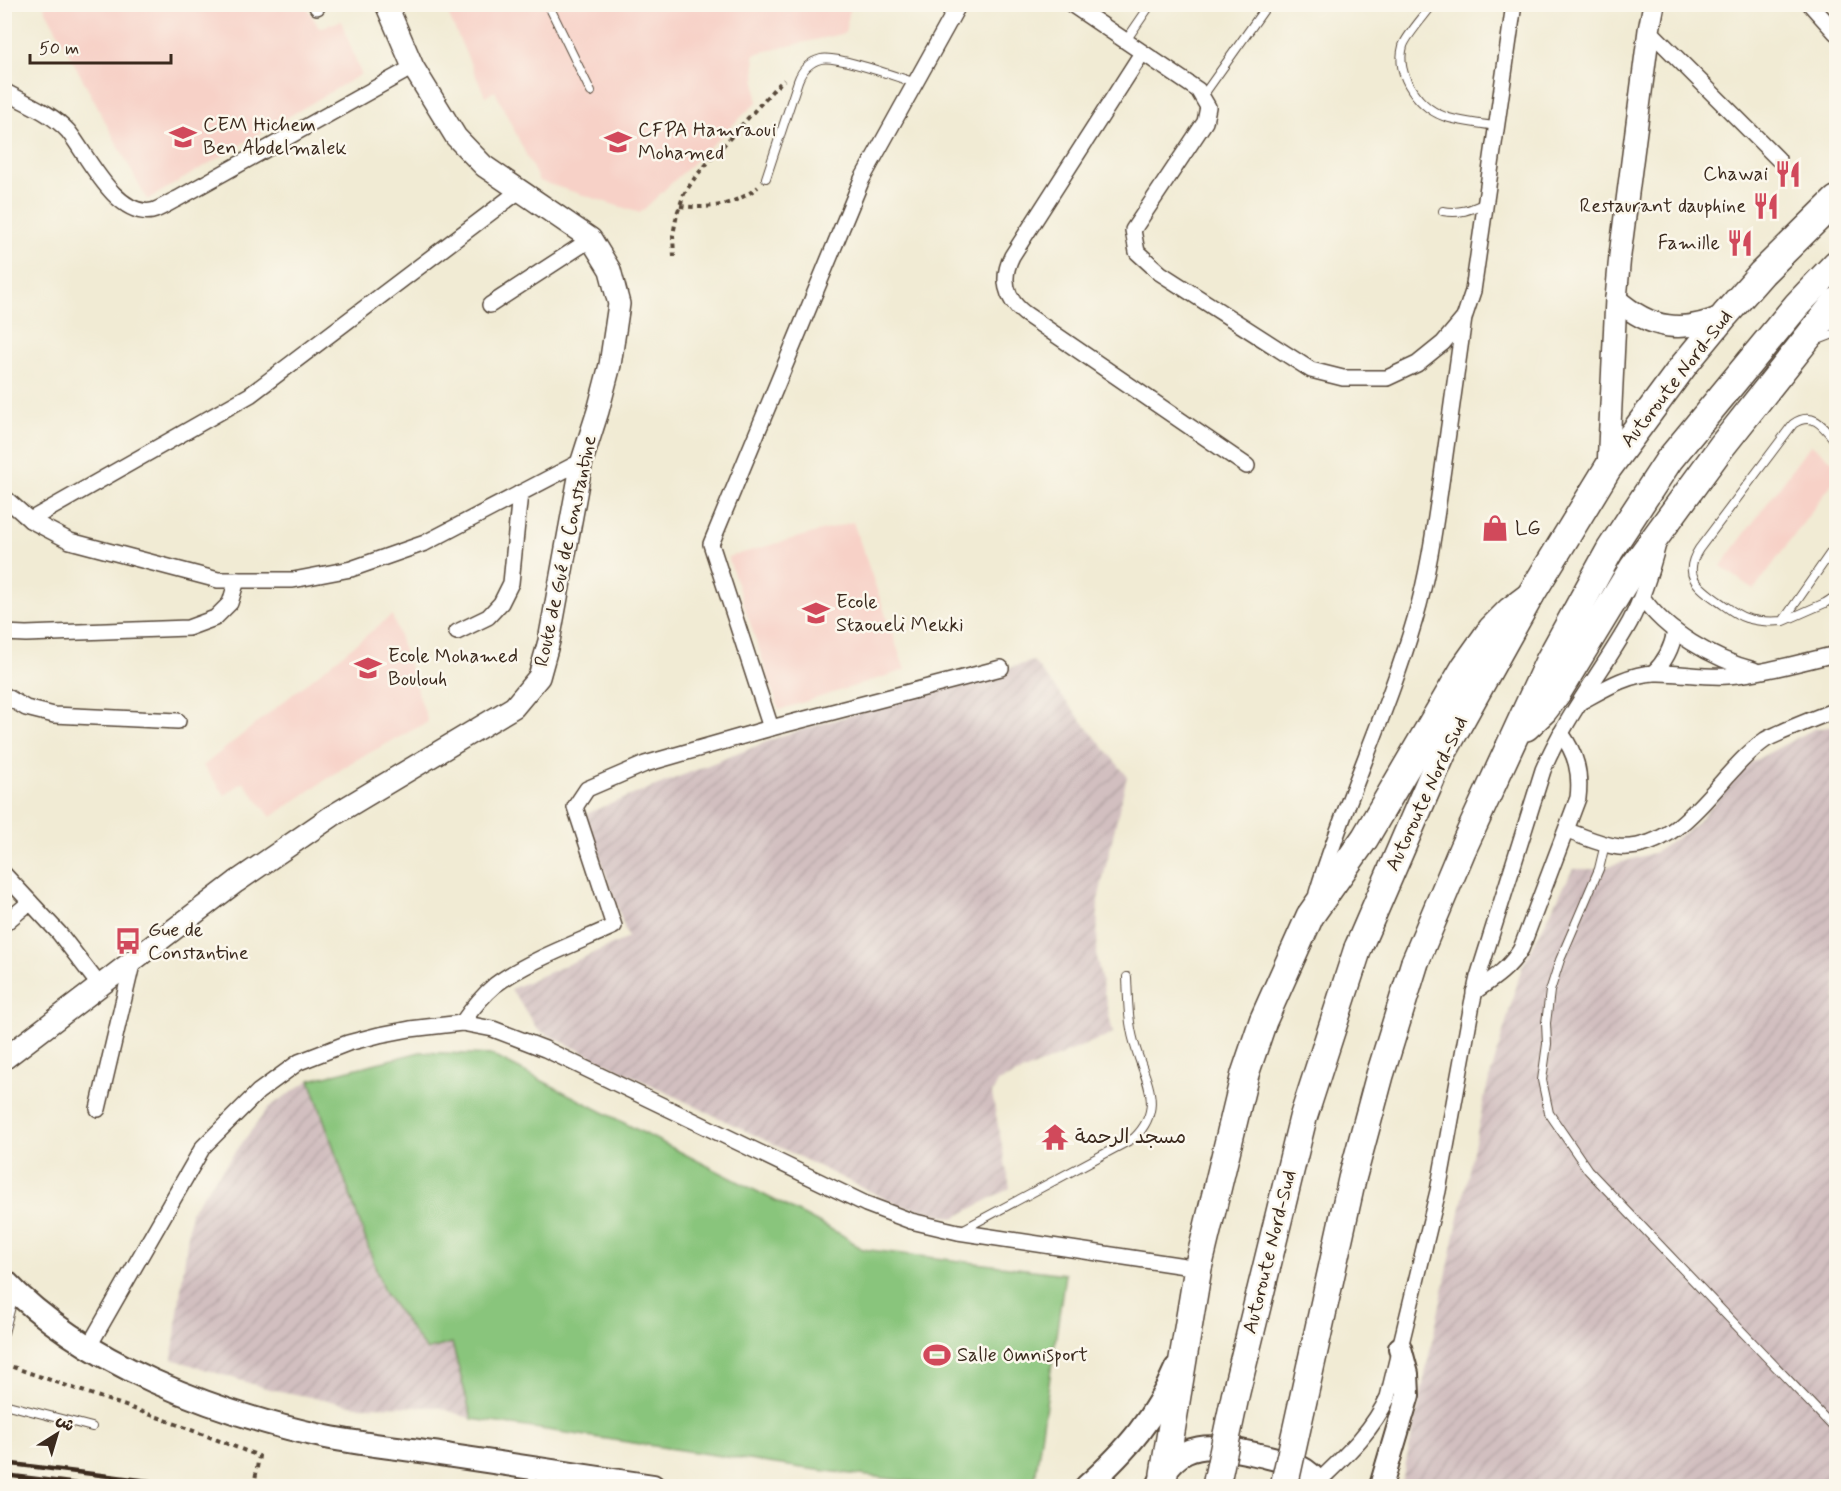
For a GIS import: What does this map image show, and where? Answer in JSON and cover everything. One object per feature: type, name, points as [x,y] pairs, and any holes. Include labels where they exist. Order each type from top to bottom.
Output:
[{"type":"highway","name":"Autoroute Nord-Sud","points":[[1216,1486],[1239,1381],[1304,1118],[1358,948],[1442,754],[1530,596],[1608,468],[1684,365],[1725,315],[1761,273],[1836,200]]},
{"type":"highway","points":[[1284,1486],[1352,1179],[1380,1075],[1415,962],[1462,850],[1549,661],[1610,550],[1669,460],[1797,305],[1832,275]]},
{"type":"highway","points":[[1514,738],[1544,710],[1557,693],[1625,580],[1664,525],[1727,438],[1836,302]]},
{"type":"highway","points":[[1159,1483],[1198,1268],[1245,1074],[1263,1021],[1310,916],[1365,838],[1478,647],[1509,611],[1530,596]]},
{"type":"main road","name":"Route de Gué de Constantine","points":[[4,1059],[236,882],[332,816],[514,707],[539,677],[549,641],[582,461],[610,365],[619,304],[610,270],[591,238],[484,166],[456,137],[413,67],[386,4]]},
{"type":"main road","points":[[1608,468],[1620,255],[1654,4]]},
{"type":"main road","points":[[1616,299],[1631,313],[1649,322],[1668,327],[1688,327],[1707,323],[1725,315]]},
{"type":"main road","points":[[10,1285],[58,1327],[117,1363],[151,1380],[208,1403],[258,1419],[326,1437],[653,1486]]},
{"type":"main road","points":[[1381,1486],[1408,1395],[1407,1374],[1400,1348]]},
{"type":"main road","points":[[1087,1486],[1117,1459],[1144,1426],[1167,1389],[1184,1350]]},
{"type":"main road","points":[[1159,1483],[1175,1461],[1189,1451],[1205,1446],[1222,1447],[1300,1466],[1319,1484]]},
{"type":"street","points":[[771,728],[711,544],[862,179],[959,4]]},
{"type":"street","points":[[1071,4],[1198,90],[1208,106],[1205,122],[1133,230],[1137,252],[1160,273],[1311,370],[1342,378],[1387,378],[1417,364],[1443,343],[1464,318]]},
{"type":"street","points":[[1310,916],[1328,858],[1401,664],[1425,580],[1464,318],[1473,291],[1514,4]]},
{"type":"street","points":[[1810,4],[1836,33]]},
{"type":"street","points":[[1649,30],[1778,159]]},
{"type":"street","points":[[1142,53],[1012,256],[1005,276],[1006,287],[1009,297],[1024,313],[1247,466]]},
{"type":"street","points":[[4,91],[50,116],[67,130],[114,195],[131,208],[152,211],[413,67]]},
{"type":"street","points":[[30,520],[250,395],[519,191]]},
{"type":"street","points":[[490,304],[591,238]]},
{"type":"street","points":[[4,497],[30,520],[70,542],[218,580],[293,580],[351,569],[425,543],[582,461]]},
{"type":"street","points":[[457,632],[488,617],[501,603],[511,583],[520,493]]},
{"type":"street","points":[[1319,1484],[1364,1438],[1388,1397],[1437,1191],[1474,992],[1485,951],[1543,770],[1561,732],[1619,641],[1642,597],[1664,525]]},
{"type":"street","points":[[4,633],[189,628],[215,618],[230,603],[237,580]]},
{"type":"street","points":[[1642,597],[1660,620],[1675,631],[1730,663],[1757,671]]},
{"type":"street","points":[[1653,673],[1662,665],[1668,654],[1675,631]]},
{"type":"street","points":[[1582,701],[1623,680],[1653,673],[1707,677],[1757,671],[1836,654]]},
{"type":"street","points":[[462,1023],[475,1005],[493,987],[513,972],[615,926],[575,807],[587,789],[645,764],[771,728],[1001,668]]},
{"type":"street","points":[[4,695],[26,708],[54,715],[178,721]]},
{"type":"street","points":[[1567,831],[1617,847],[1638,847],[1657,840],[1679,827],[1730,773],[1766,740],[1807,720],[1836,710]]},
{"type":"street","points":[[1474,992],[1505,970],[1521,949],[1567,831],[1578,798],[1580,781],[1571,747],[1561,732]]},
{"type":"street","points":[[4,874],[59,933],[100,986]]},
{"type":"street","points":[[4,924],[30,902]]},
{"type":"street","points":[[98,1109],[133,960]]},
{"type":"street","points":[[89,1346],[203,1147],[258,1092],[299,1062],[348,1043],[410,1029],[462,1023],[493,1029],[545,1049],[866,1204],[911,1221],[958,1232],[1198,1268]]},
{"type":"lane","points":[[548,4],[591,92]]},
{"type":"lane","points":[[1125,42],[1151,4]]},
{"type":"lane","points":[[1202,97],[1268,4]]},
{"type":"lane","points":[[1433,4],[1403,44],[1401,62],[1409,87],[1426,105],[1447,118],[1496,126]]},
{"type":"lane","points":[[766,178],[801,73],[814,62],[831,58],[916,83]]},
{"type":"lane","points":[[1443,211],[1455,213],[1467,211],[1485,203]]},
{"type":"lane","points":[[1800,347],[1836,333]]},
{"type":"lane","points":[[1836,442],[1815,420],[1803,419],[1793,424],[1694,557],[1691,566],[1692,576],[1704,591],[1744,618],[1761,622],[1783,621],[1836,596]]},
{"type":"lane","points":[[1783,621],[1836,545]]},
{"type":"lane","points":[[1605,844],[1599,869],[1560,960],[1550,991],[1542,1080],[1549,1113],[1588,1170],[1836,1430]]},
{"type":"lane","points":[[958,1232],[1134,1138],[1147,1123],[1152,1104],[1151,1093],[1133,1041],[1128,1011],[1127,977]]},
{"type":"lane","points":[[4,1333],[10,1285]]},
{"type":"lane","points":[[4,1404],[92,1427]]},
{"type":"path","points":[[674,257],[673,236],[676,214],[684,194],[696,177],[774,89],[788,78],[801,73]]},
{"type":"path","points":[[680,206],[708,208],[722,206],[745,196],[766,178]]},
{"type":"path","points":[[4,1364],[160,1418],[259,1456],[254,1486]]},
{"type":"shaded area","name":"CEM Hichem Ben Abdelmalek","points":[[43,5],[306,5],[319,28],[341,21],[361,74],[147,200]]},
{"type":"shaded area","name":"CFPA Hamraoui Mohamed","points":[[444,5],[851,5],[845,33],[754,54],[757,102],[640,213],[539,181],[495,91],[485,96]]},
{"type":"shaded area","points":[[1811,444],[1836,464],[1836,478],[1754,590],[1721,566]]},
{"type":"shaded area","name":"Ecole Staoueli Mekki","points":[[853,522],[905,670],[779,710],[728,557]]},
{"type":"shaded area","name":"Ecole Mohamed Boulouh","points":[[392,615],[428,722],[352,762],[271,817],[243,782],[225,795],[203,766]]},
{"type":"shaded area","points":[[1033,661],[1127,776],[1098,900],[1097,960],[1113,1033],[998,1082],[992,1094],[1010,1188],[954,1218],[896,1204],[538,1030],[511,989],[628,938],[585,814],[784,735]]},
{"type":"shaded area","points":[[1836,726],[1836,1486],[1401,1486],[1486,1091],[1522,967],[1573,869],[1599,869],[1656,852],[1695,825],[1748,764],[1814,729]]},
{"type":"shaded area","points":[[310,1080],[384,1292],[452,1343],[472,1419],[438,1407],[356,1406],[265,1388],[172,1359],[191,1211],[269,1107]]},
{"type":"green space","points":[[420,1052],[492,1055],[842,1235],[862,1249],[1065,1274],[1034,1486],[950,1486],[802,1468],[472,1419],[452,1343],[426,1350],[384,1292],[310,1080]]},
{"type":"railway","points":[[4,1463],[189,1486]]},
{"type":"railway","points":[[4,1475],[95,1486]]},
{"type":"place","name":"CEM Hichem Ben Abdelmalek","points":[[183,137]]},
{"type":"place","name":"CFPA Hamraoui Mohamed","points":[[618,142]]},
{"type":"place","name":"Chawai","points":[[1788,174]]},
{"type":"place","name":"Restaurant dauphine","points":[[1766,206]]},
{"type":"place","name":"Famille","points":[[1740,243]]},
{"type":"place","name":"LG","points":[[1495,528]]},
{"type":"place","name":"Ecole Staoueli Mekki","points":[[816,613]]},
{"type":"place","name":"Ecole Mohamed Boulouh","points":[[368,668]]},
{"type":"place","name":"Gue de Constantine","points":[[128,941]]},
{"type":"place","name":"مسجد الرحمة","points":[[1055,1137]]},
{"type":"place","name":"Salle Omnisport","points":[[937,1355]]}]
